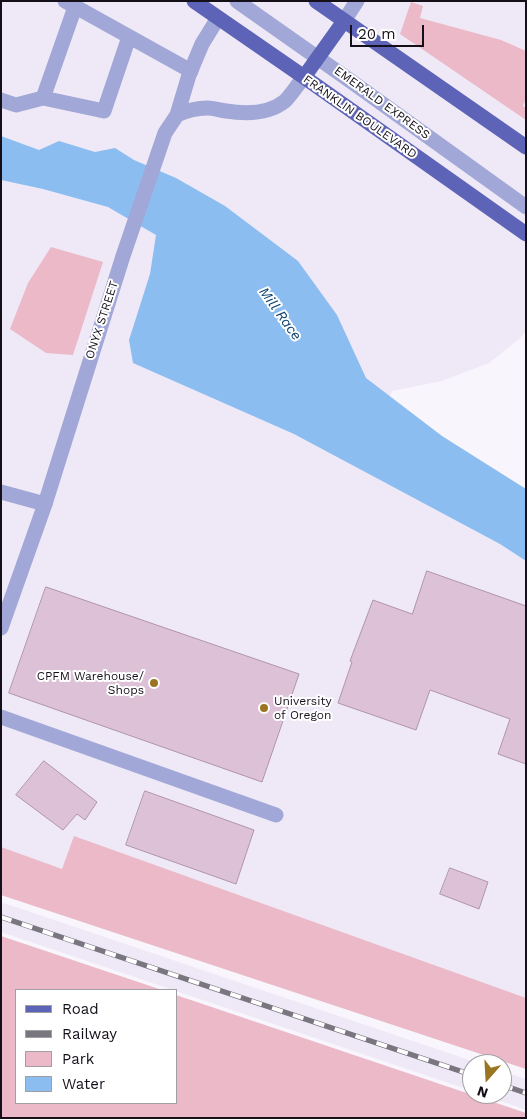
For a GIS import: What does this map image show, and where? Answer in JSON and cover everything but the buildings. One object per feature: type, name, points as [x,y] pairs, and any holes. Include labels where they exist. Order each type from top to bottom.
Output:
[{"type":"main road","name":"FRANKLIN BOULEVARD","points":[[194,1],[526,234]]},
{"type":"main road","points":[[316,1],[526,146]]},
{"type":"main road","points":[[304,77],[344,21]]},
{"type":"street","name":"EMERALD EXPRESS","points":[[237,1],[526,207]]},
{"type":"street","points":[[344,21],[356,1]]},
{"type":"street","points":[[43,98],[70,4],[191,71]]},
{"type":"street","name":"ONYX STREET","points":[[1,628],[45,504],[131,231],[165,133],[177,115],[202,44],[218,18]]},
{"type":"street","points":[[1,100],[16,105],[43,98],[104,112],[129,37]]},
{"type":"street","points":[[177,115],[207,108],[228,112],[264,111],[275,107],[285,100],[304,77]]},
{"type":"street","points":[[1,492],[45,504]]},
{"type":"street","points":[[1,718],[276,815]]},
{"type":"shaded area","name":"University of Oregon","points":[[1,1],[526,1],[526,331],[518,340],[489,363],[442,381],[392,391],[374,442],[526,521],[526,1069],[512,1064],[512,1054],[481,1054],[1,895]]},
{"type":"shaded area","points":[[1,902],[462,1058],[462,1088],[178,992],[178,989],[170,989],[1,932]]},
{"type":"shaded area","points":[[512,1074],[526,1079],[526,1110],[509,1104],[512,1104]]},
{"type":"green space","points":[[411,2],[423,6],[420,18],[501,40],[526,51],[526,99],[523,106],[526,108],[526,120],[400,34]]},
{"type":"green space","points":[[51,247],[103,262],[73,355],[46,353],[10,329],[28,283]]},
{"type":"green space","points":[[74,836],[526,998],[526,1069],[512,1064],[512,1054],[481,1054],[1,895],[1,847],[62,869]]},
{"type":"green space","points":[[1,936],[159,989],[15,989],[15,1104],[178,1104],[178,996],[462,1091],[462,1104],[499,1104],[526,1113],[526,1118],[1,1118]]},
{"type":"water","name":"Mill Race","points":[[1,136],[39,150],[59,141],[95,152],[115,148],[134,160],[176,178],[225,206],[298,261],[337,315],[366,378],[442,436],[526,489],[526,561],[500,544],[294,434],[133,363],[129,340],[150,274],[156,235],[108,207],[43,189],[1,180]]},
{"type":"railway","points":[[1,917],[462,1072]]},
{"type":"railway","points":[[512,1088],[526,1093]]},
{"type":"place","name":"CPFM Warehouse/ Shops","points":[[154,683]]},
{"type":"place","name":"University of Oregon","points":[[264,708]]}]
